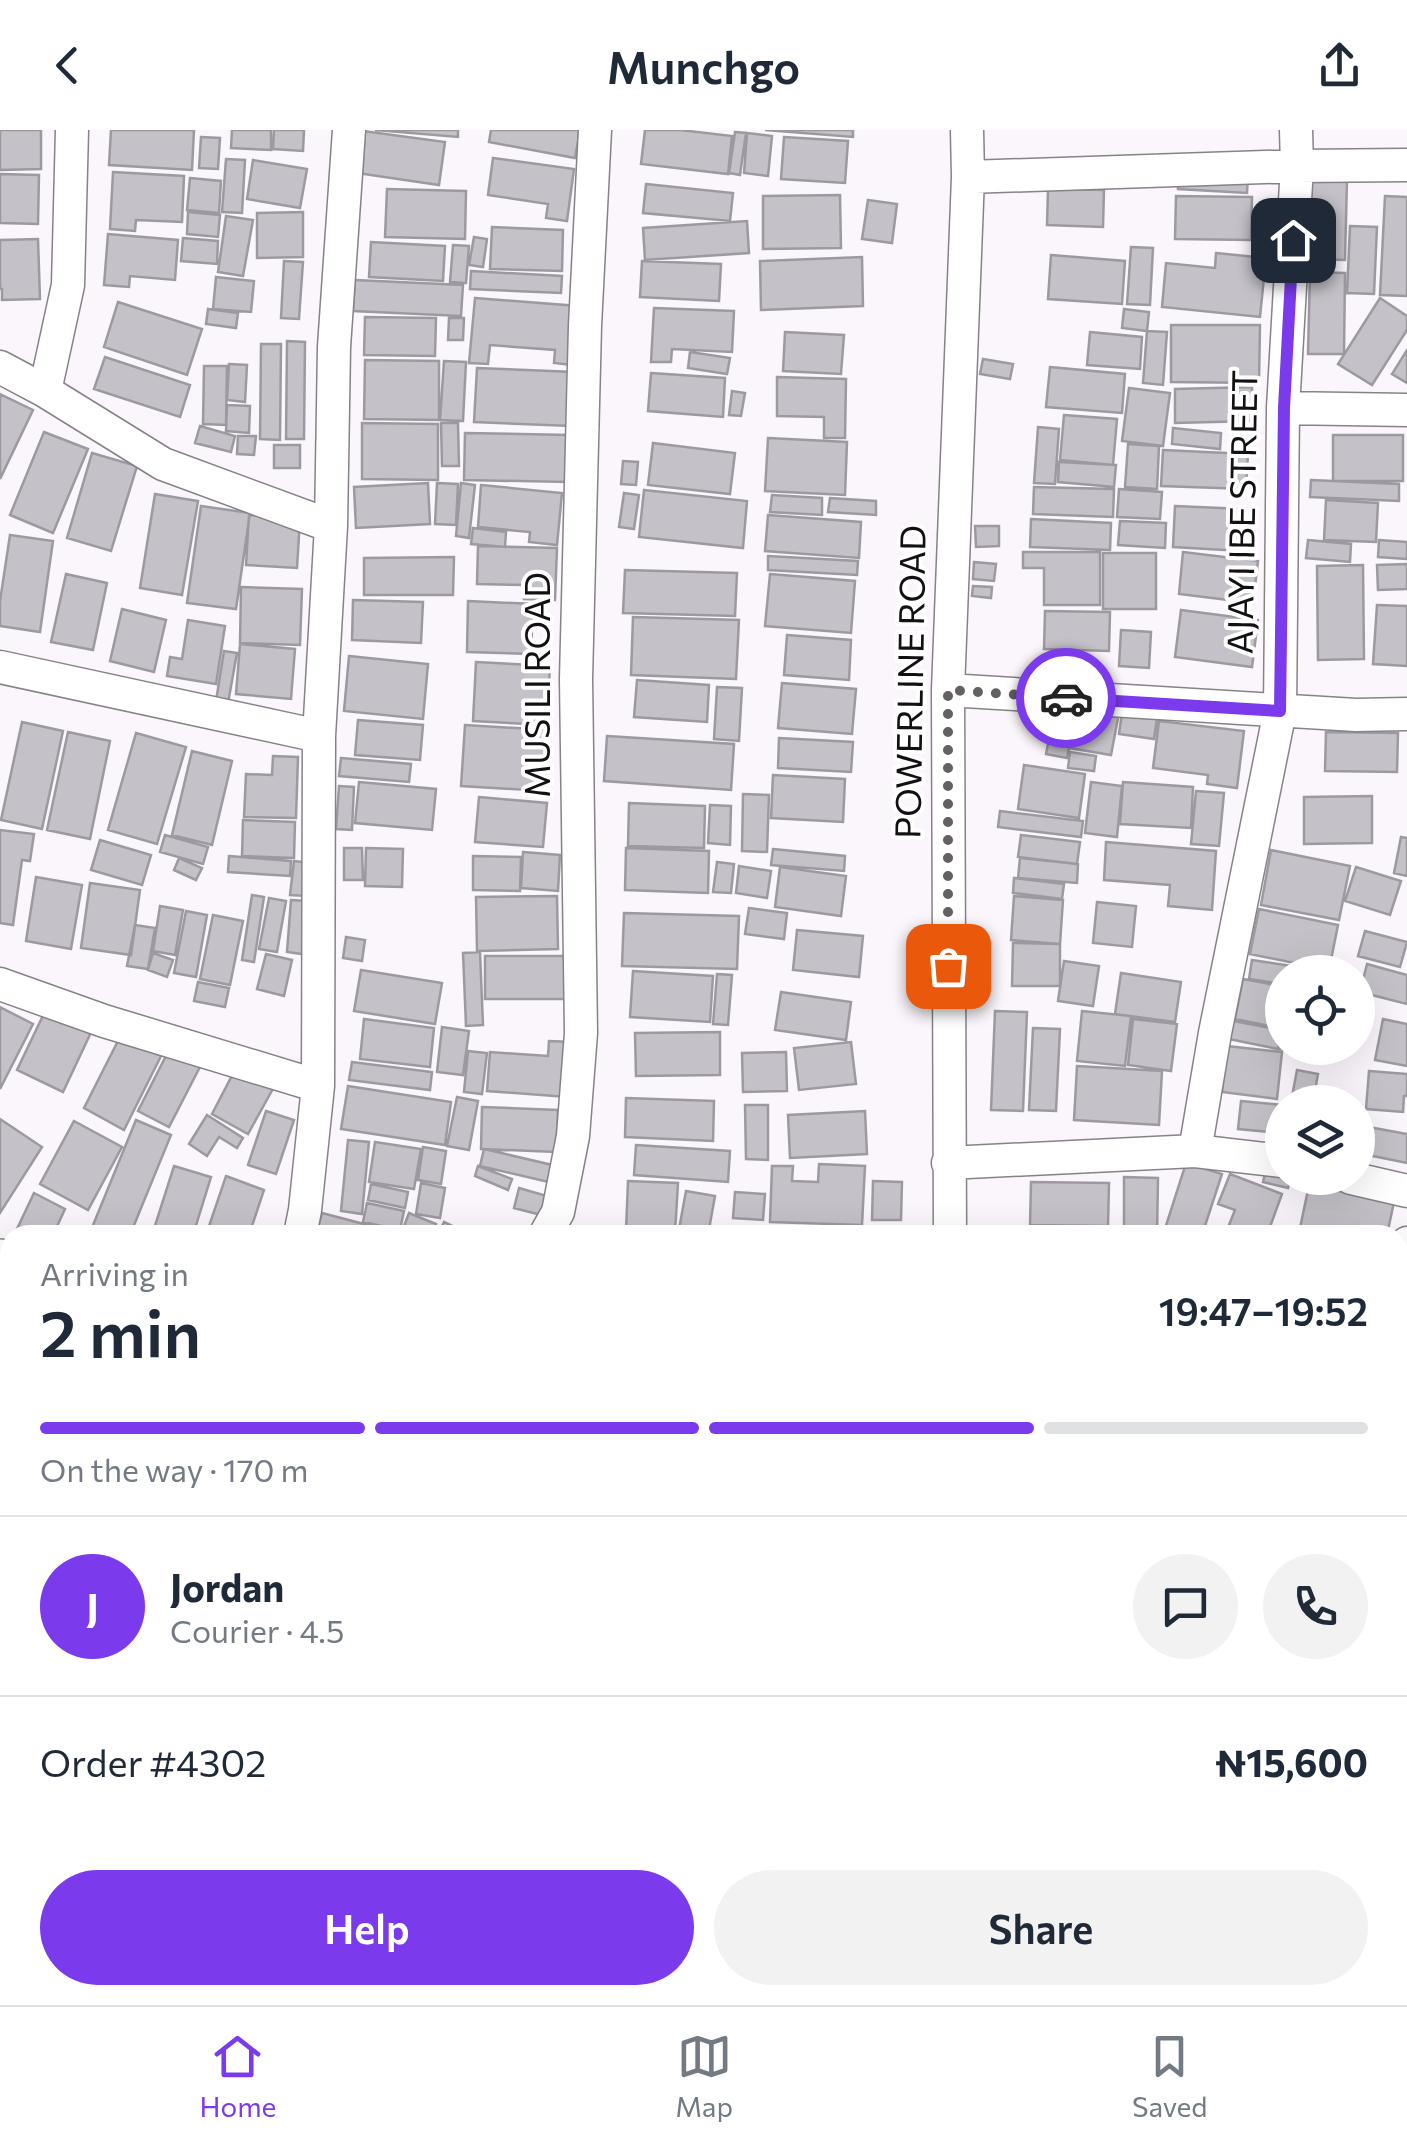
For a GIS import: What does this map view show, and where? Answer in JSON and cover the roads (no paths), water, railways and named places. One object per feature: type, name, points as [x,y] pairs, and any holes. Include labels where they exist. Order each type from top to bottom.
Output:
[{"type":"street","points":[[45,391],[68,285],[72,130]]},
{"type":"street","points":[[302,1225],[318,1086],[319,736],[331,526],[334,347],[349,130]]},
{"type":"street","name":"MUSILI ROAD","points":[[551,1225],[558,1212],[573,1136],[581,1033],[576,679],[585,326],[595,130]]},
{"type":"street","name":"POWERLINE ROAD","points":[[950,1225],[948,690],[967,130]]},
{"type":"street","name":"AJAYI IBE STREET","points":[[1195,1152],[1280,711],[1284,408],[1296,130]]},
{"type":"street","points":[[968,177],[1407,165]]},
{"type":"street","points":[[0,367],[163,464],[331,526]]},
{"type":"street","points":[[1284,408],[1407,410]]},
{"type":"street","points":[[0,667],[319,736]]},
{"type":"street","points":[[948,690],[1356,715],[1407,714]]},
{"type":"street","points":[[0,984],[104,1021],[318,1086]]},
{"type":"street","points":[[948,1163],[1195,1152],[1265,1159]]},
{"type":"street","points":[[1375,1184],[1407,1192]]}]
